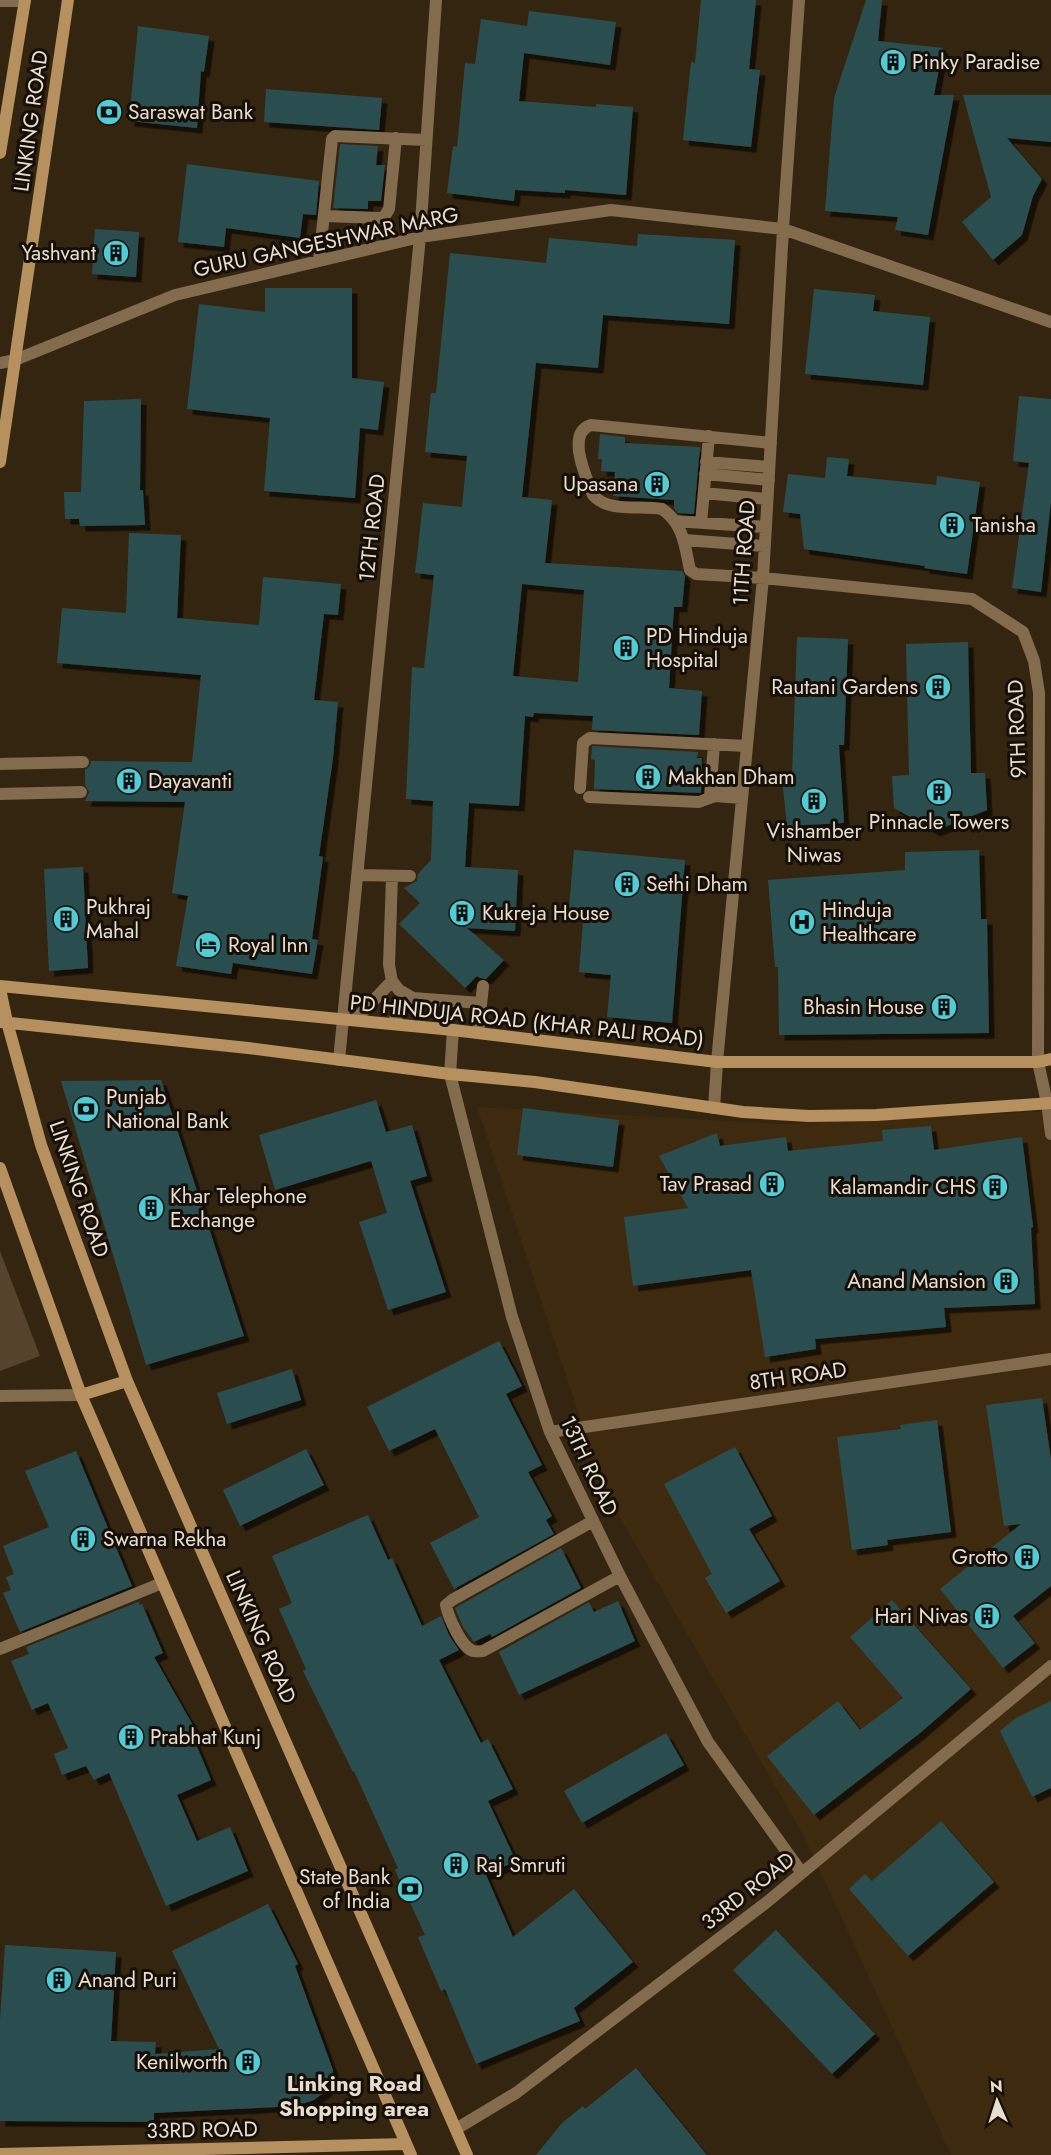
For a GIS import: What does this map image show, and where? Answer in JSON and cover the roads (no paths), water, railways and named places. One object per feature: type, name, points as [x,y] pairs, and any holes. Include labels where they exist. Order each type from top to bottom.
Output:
[{"type":"main road","name":"LINKING ROAD","points":[[0,462],[68,0]]},
{"type":"main road","name":"LINKING ROAD","points":[[0,153],[25,1]]},
{"type":"main road","name":"LINKING ROAD","points":[[0,988],[4,1022],[41,1145],[127,1381],[467,2155]]},
{"type":"main road","name":"PD HINDUJA ROAD (KHAR PALI ROAD)","points":[[0,988],[453,1030],[717,1062],[1038,1062],[1051,1059]]},
{"type":"main road","points":[[4,1022],[535,1082],[743,1113],[842,1116],[1049,1103]]},
{"type":"main road","points":[[0,1168],[81,1395],[408,2150]]},
{"type":"main road","points":[[81,1395],[127,1381]]},
{"type":"main road","name":"33RD ROAD","points":[[0,2154],[408,2150]]},
{"type":"street","name":"12TH ROAD","points":[[339,1060],[349,1020],[358,875],[420,237],[436,0]]},
{"type":"street","name":"11TH ROAD","points":[[714,1108],[746,746],[764,578],[783,229],[799,0]]},
{"type":"street","points":[[0,1],[25,1]]},
{"type":"street","points":[[319,261],[332,139],[335,136],[426,140]]},
{"type":"street","points":[[324,216],[384,217],[389,209],[396,138]]},
{"type":"street","name":"GURU GANGESHWAR MARG","points":[[0,363],[15,360],[175,295],[420,237],[611,210],[783,229],[1051,322]]},
{"type":"street","points":[[765,546],[685,540],[669,513],[662,509],[613,505],[597,500],[593,495],[579,453],[579,443],[586,426],[591,425],[771,443]]},
{"type":"street","points":[[700,523],[709,436]]},
{"type":"street","points":[[706,468],[769,467]]},
{"type":"street","points":[[706,468],[769,480]]},
{"type":"street","points":[[704,493],[768,499]]},
{"type":"street","points":[[674,521],[766,528]]},
{"type":"street","name":"9TH ROAD","points":[[685,540],[690,570],[696,574],[764,578],[972,599],[1023,632],[1034,661],[1039,693],[1038,1062],[1049,1103],[1051,1134]]},
{"type":"street","points":[[580,788],[583,743],[590,738],[746,746]]},
{"type":"street","points":[[590,797],[699,802],[711,791],[714,744]]},
{"type":"street","points":[[0,764],[83,762]]},
{"type":"street","points":[[711,791],[742,792]]},
{"type":"street","points":[[0,794],[81,792]]},
{"type":"street","points":[[358,875],[410,876]]},
{"type":"street","points":[[392,876],[389,965],[392,981],[409,997],[481,1003]]},
{"type":"street","points":[[349,1020],[392,981]]},
{"type":"street","points":[[478,1033],[483,987]]},
{"type":"street","points":[[392,1024],[409,997]]},
{"type":"street","name":"13TH ROAD","points":[[453,1030],[450,1074],[512,1317],[550,1432],[620,1576],[708,1742],[802,1873]]},
{"type":"street","name":"8TH ROAD","points":[[550,1432],[1051,1359]]},
{"type":"street","points":[[0,1396],[81,1395]]},
{"type":"street","points":[[593,1521],[452,1600],[446,1605],[448,1614],[464,1645],[474,1652],[483,1651],[620,1576]]},
{"type":"street","points":[[0,1649],[162,1583]]},
{"type":"street","name":"33RD ROAD","points":[[456,2129],[516,2092],[802,1873],[1051,1666]]},
{"type":"place","name":"Pinky Paradise","points":[[893,62]]},
{"type":"place","name":"Saraswat Bank","points":[[109,112]]},
{"type":"place","name":"Yashvant","points":[[116,253]]},
{"type":"place","name":"Upasana","points":[[657,484]]},
{"type":"place","name":"Tanisha","points":[[952,525]]},
{"type":"place","name":"PD Hinduja Hospital","points":[[626,648]]},
{"type":"place","name":"Rautani Gardens","points":[[938,687]]},
{"type":"place","name":"Makhan Dham","points":[[648,777]]},
{"type":"place","name":"Dayavanti","points":[[129,781]]},
{"type":"place","name":"Pinnacle Towers","points":[[939,792]]},
{"type":"place","name":"Vishamber Niwas","points":[[814,801]]},
{"type":"place","name":"Sethi Dham","points":[[627,884]]},
{"type":"place","name":"Kukreja House","points":[[462,913]]},
{"type":"place","name":"Pukhraj Mahal","points":[[66,919]]},
{"type":"place","name":"Hinduja Healthcare","points":[[802,922]]},
{"type":"place","name":"Royal Inn","points":[[208,945]]},
{"type":"place","name":"Bhasin House","points":[[944,1007]]},
{"type":"place","name":"Punjab National Bank","points":[[86,1109]]},
{"type":"place","name":"Tav Prasad","points":[[772,1184]]},
{"type":"place","name":"Kalamandir CHS","points":[[995,1187]]},
{"type":"place","name":"Khar Telephone Exchange","points":[[151,1208]]},
{"type":"place","name":"Anand Mansion","points":[[1006,1281]]},
{"type":"place","name":"Swarna Rekha","points":[[83,1539]]},
{"type":"place","name":"Grotto","points":[[1027,1557]]},
{"type":"place","name":"Hari Nivas","points":[[987,1616]]},
{"type":"place","name":"Prabhat Kunj","points":[[131,1737]]},
{"type":"place","name":"Raj Smruti","points":[[456,1865]]},
{"type":"place","name":"State Bank of India","points":[[410,1889]]},
{"type":"place","name":"Anand Puri","points":[[59,1980]]},
{"type":"place","name":"Kenilworth","points":[[248,2062]]},
{"type":"district","name":"Linking Road Shopping area","points":[[354,2096]]}]
